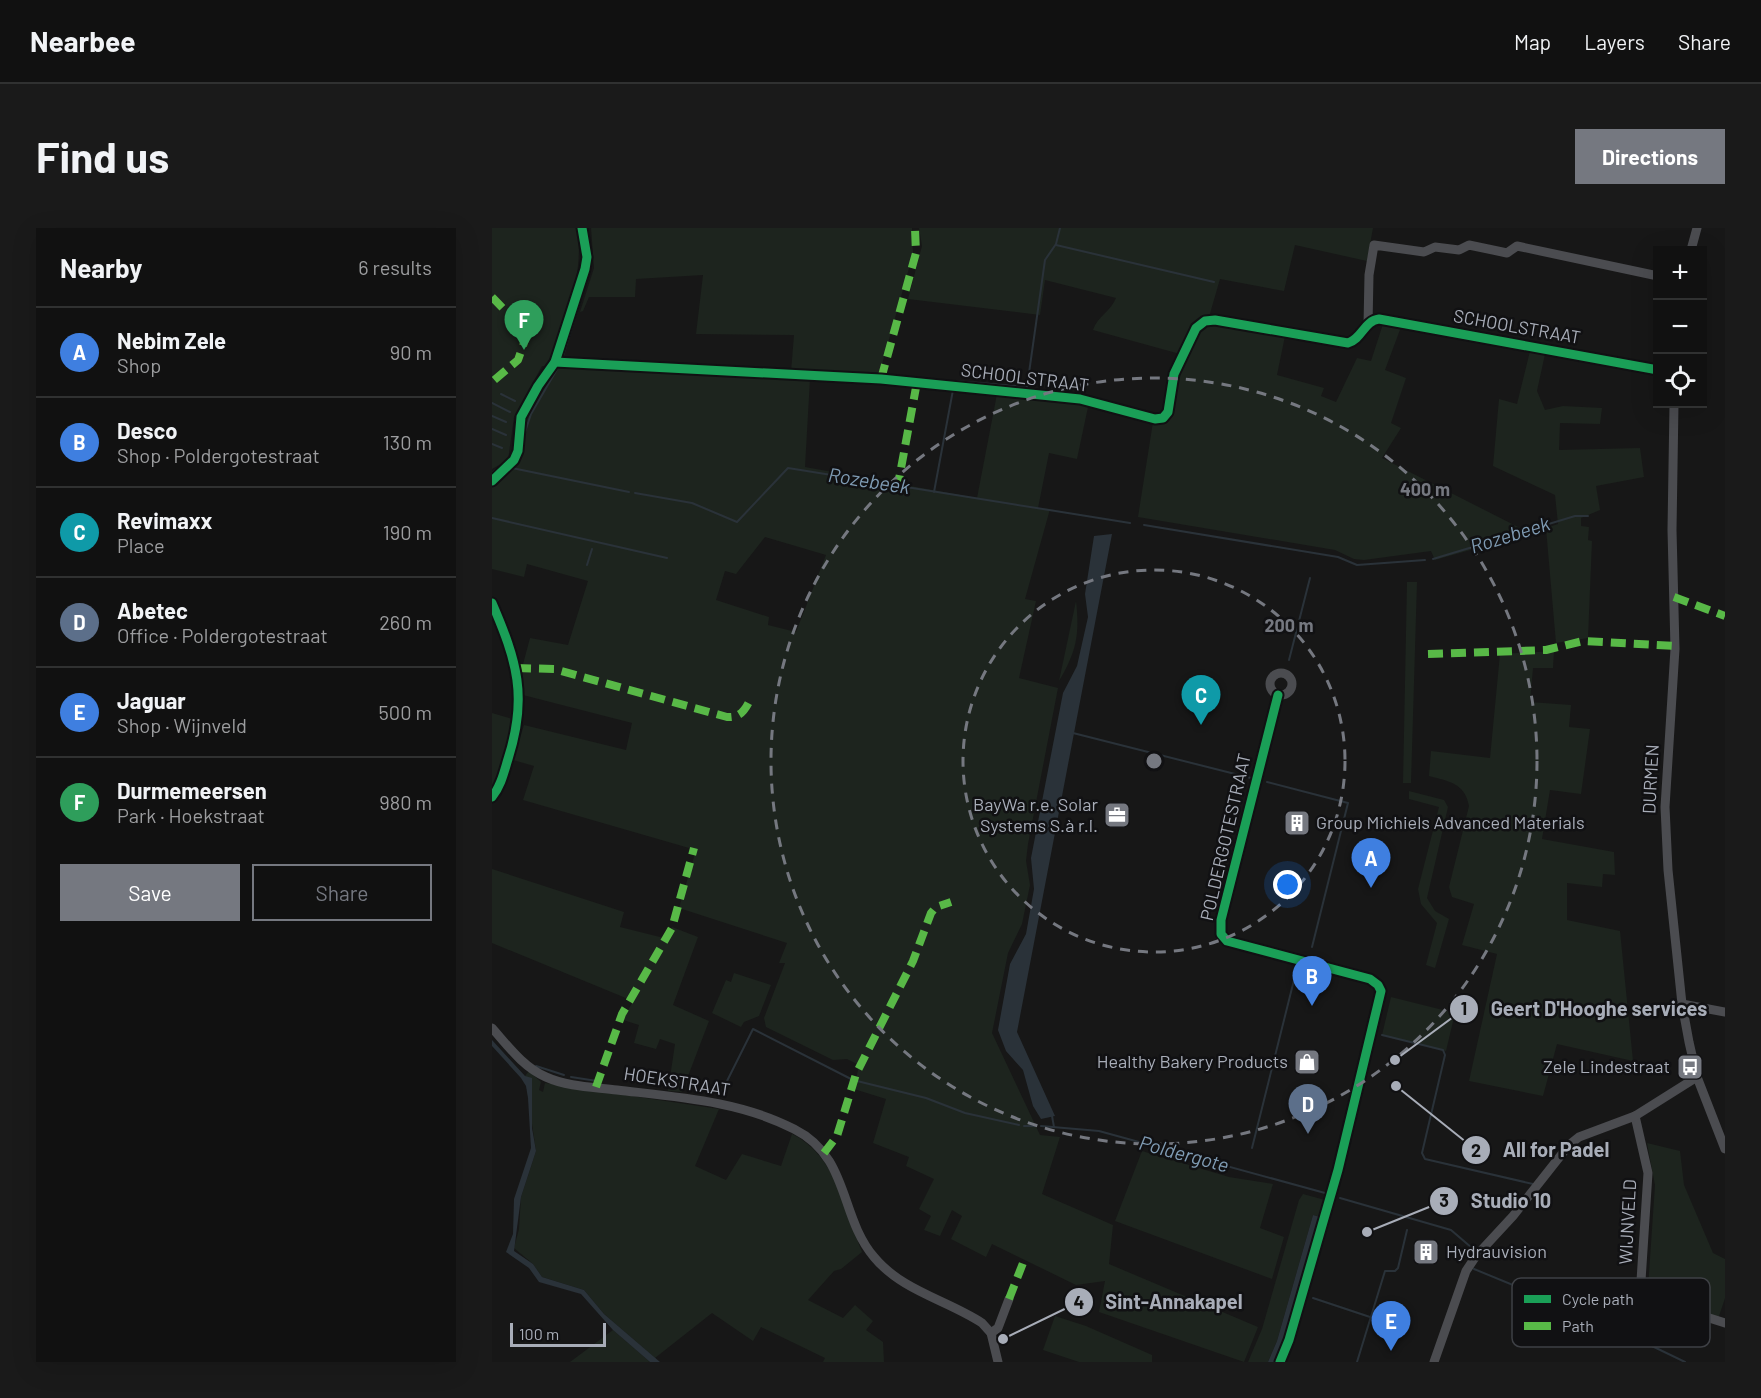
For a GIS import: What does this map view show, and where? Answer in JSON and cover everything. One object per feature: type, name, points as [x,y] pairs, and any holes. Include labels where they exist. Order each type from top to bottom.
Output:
[{"type":"street","points":[[492,481],[514,460],[518,451],[521,417],[555,362],[585,269],[586,257],[582,228]]},
{"type":"street","points":[[1692,246],[1697,228]]},
{"type":"street","points":[[1368,325],[1369,275],[1374,245],[1424,252],[1435,247],[1459,250],[1469,244],[1507,253],[1511,253],[1517,246],[1653,275]]},
{"type":"street","name":"SCHOOLSTRAAT","points":[[555,362],[881,379],[1080,399],[1155,419],[1163,418],[1168,412],[1174,374],[1196,328],[1205,321],[1215,320],[1348,343],[1354,342],[1368,325],[1379,319],[1653,369]]},
{"type":"street","name":"DURMEN","points":[[1674,408],[1672,530],[1675,649],[1665,807],[1668,870],[1682,1004],[1697,1077],[1725,1149]]},
{"type":"street","points":[[492,603],[514,656],[519,717],[500,782],[492,797]]},
{"type":"street","name":"POLDERGOTESTRAAT","points":[[1278,694],[1221,920],[1221,934],[1227,941],[1370,979],[1378,985],[1381,992],[1338,1170],[1289,1340],[1280,1362]]},
{"type":"street","points":[[1682,1004],[1725,1012]]},
{"type":"street","name":"HOEKSTRAAT","points":[[492,1028],[532,1069],[562,1083],[717,1103],[802,1133],[827,1155],[863,1242],[875,1259],[905,1284],[966,1313],[991,1333]]},
{"type":"street","points":[[1434,1362],[1466,1271],[1569,1145],[1579,1137],[1635,1116],[1697,1077]]},
{"type":"street","name":"WIJNVELD","points":[[1635,1116],[1648,1173],[1642,1278]]},
{"type":"street","points":[[998,1362],[991,1333],[998,1328],[1009,1299]]},
{"type":"street","name":"WIJNVELD","points":[[1710,1318],[1725,1323]]},
{"type":"shaded area","points":[[492,228],[577,228],[579,246],[576,278],[553,357],[546,366],[542,366],[514,417],[508,460],[492,469]]},
{"type":"shaded area","points":[[591,228],[912,228],[913,254],[879,375],[791,372],[794,335],[696,334],[703,275],[636,279],[635,297],[589,297],[583,311],[580,312],[594,268]]},
{"type":"shaded area","points":[[919,228],[1373,228],[1367,261],[1295,245],[1284,291],[1220,279],[1209,317],[1180,354],[1093,330],[1116,298],[1045,280],[1040,315],[908,299],[922,246]]},
{"type":"shaded area","points":[[1209,324],[1285,336],[1277,375],[1324,388],[1321,396],[1336,402],[1357,358],[1371,361],[1383,324],[1401,327],[1385,370],[1406,378],[1391,423],[1401,428],[1382,458],[1530,533],[1435,560],[1431,551],[1364,560],[1354,559],[1335,550],[1138,517],[1153,422],[1166,420],[1172,414],[1178,376],[1200,328]]},
{"type":"shaded area","points":[[1530,351],[1545,354],[1537,391],[1545,410],[1563,406],[1602,408],[1600,424],[1560,423],[1559,450],[1640,448],[1644,477],[1596,486],[1600,510],[1581,518],[1581,526],[1589,527],[1588,540],[1592,541],[1588,638],[1556,643],[1546,528],[1558,524],[1555,495],[1493,466],[1499,399],[1517,404]]},
{"type":"shaded area","points":[[557,366],[810,379],[805,467],[977,498],[997,394],[1068,401],[1088,407],[1077,459],[1049,453],[1038,508],[1050,509],[1025,599],[1036,601],[1019,678],[1058,688],[1028,844],[1026,861],[1030,885],[1022,924],[1008,953],[992,1033],[1040,1135],[1060,1137],[1042,1194],[1113,1225],[1109,1264],[1258,1327],[1244,1362],[1099,1312],[1105,1281],[1076,1285],[992,1244],[986,1257],[951,1239],[962,1216],[952,1210],[940,1236],[924,1230],[931,1216],[919,1209],[934,1179],[906,1166],[909,1157],[873,1143],[886,1099],[854,1089],[859,1065],[847,1059],[833,1060],[766,1027],[764,1018],[785,963],[779,963],[787,943],[679,908],[696,850],[523,800],[534,766],[513,760],[524,725],[626,750],[632,723],[523,695],[522,668],[530,638],[568,645],[588,581],[527,564],[524,577],[492,569],[492,486],[517,462],[526,419],[539,391]],"holes":[[[765,537],[826,555],[796,632],[768,625],[769,617],[716,600],[725,571],[736,574]]]},
{"type":"shaded area","points":[[1112,534],[1017,1032],[1055,1116],[1041,1119],[1033,1106],[1023,1070],[1006,1051],[998,1030],[1010,964],[1026,934],[1034,889],[1031,858],[1063,693],[1077,666],[1088,617],[1085,594],[1094,536]]},
{"type":"shaded area","points":[[1407,582],[1417,582],[1411,783],[1403,783]]},
{"type":"shaded area","points":[[1076,601],[1077,634],[1073,652],[1059,681]]},
{"type":"shaded area","points":[[1554,651],[1553,668],[1533,668],[1530,702],[1571,705],[1569,727],[1590,729],[1581,794],[1550,790],[1542,839],[1614,852],[1615,875],[1603,874],[1602,887],[1567,883],[1567,920],[1620,931],[1633,1061],[1557,1044],[1543,1096],[1469,1081],[1497,954],[1462,945],[1474,904],[1452,897],[1449,887],[1469,806],[1464,792],[1455,784],[1429,776],[1431,751],[1490,758],[1500,654]]},
{"type":"shaded area","points":[[492,713],[516,720],[499,777],[492,792]]},
{"type":"shaded area","points":[[1409,791],[1444,800],[1448,807],[1427,898],[1435,911],[1449,919],[1435,968],[1426,965],[1437,923],[1421,904],[1418,889],[1439,807],[1409,799]]},
{"type":"shaded area","points":[[492,869],[624,912],[620,927],[668,939],[672,927],[698,937],[673,1005],[709,1021],[682,1092],[668,1091],[675,1044],[660,1039],[656,1049],[634,1043],[639,1025],[623,1020],[633,1001],[492,943]]},
{"type":"shaded area","points":[[734,973],[771,985],[759,1016],[744,1022],[741,1027],[712,1013],[726,980],[731,982]]},
{"type":"shaded area","points":[[1391,997],[1455,1013],[1446,1051],[1382,1035]]},
{"type":"shaded area","points":[[492,1040],[525,1076],[532,1078],[532,1128],[536,1151],[521,1197],[514,1251],[533,1264],[542,1277],[584,1290],[604,1314],[660,1362],[650,1362],[613,1330],[581,1294],[539,1282],[529,1268],[506,1252],[513,1234],[514,1199],[531,1148],[528,1098],[526,1086],[492,1046]]},
{"type":"shaded area","points":[[529,1071],[541,1082],[539,1090],[543,1092],[545,1083],[719,1109],[695,1166],[726,1180],[742,1154],[781,1166],[792,1134],[807,1143],[829,1169],[862,1252],[841,1269],[834,1271],[808,1300],[843,1318],[855,1305],[873,1321],[866,1330],[883,1342],[884,1362],[823,1362],[825,1358],[761,1327],[753,1341],[712,1313],[655,1358],[604,1314],[584,1290],[542,1277],[533,1264],[514,1248],[519,1229],[521,1197],[536,1151],[525,1076]]},
{"type":"shaded area","points":[[1647,1143],[1680,1151],[1684,1185],[1713,1253],[1725,1259],[1725,1298],[1718,1319],[1710,1316],[1710,1278],[1649,1278],[1655,1185]]},
{"type":"shaded area","points":[[1142,1151],[1229,1177],[1273,1184],[1260,1228],[1284,1237],[1272,1279],[1115,1221]]},
{"type":"shaded area","points":[[1303,1194],[1325,1200],[1320,1217],[1313,1215],[1277,1341],[1268,1362],[1248,1362],[1262,1329],[1299,1200]]},
{"type":"shaded area","points":[[1313,1215],[1320,1217],[1283,1340],[1274,1362],[1268,1362],[1277,1341]]},
{"type":"shaded area","points":[[1055,1316],[1086,1326],[1152,1355],[1152,1362],[1079,1362],[1043,1350]]},
{"type":"shaded area","points":[[613,1330],[650,1362],[570,1362]]},
{"type":"waterway","points":[[587,228],[591,255]]},
{"type":"waterway","points":[[954,384],[955,381],[1027,387],[1045,260],[1056,244],[1060,228]]},
{"type":"waterway","points":[[1056,245],[1214,282]]},
{"type":"waterway","points":[[562,359],[588,275]]},
{"type":"waterway","points":[[523,438],[531,414],[560,364]]},
{"type":"waterway","points":[[934,492],[953,390]]},
{"type":"waterway","points":[[501,394],[515,401]]},
{"type":"waterway","points":[[492,403],[510,412]]},
{"type":"waterway","points":[[492,416],[506,422]]},
{"type":"waterway","points":[[492,429],[506,435]]},
{"type":"waterway","points":[[492,444],[502,448]]},
{"type":"waterway","points":[[492,473],[503,464],[506,465]]},
{"type":"waterway","name":"Rozebeek","points":[[512,468],[629,492]]},
{"type":"waterway","name":"Rozebeek","points":[[635,493],[692,503],[737,522],[788,468],[1130,523]]},
{"type":"waterway","name":"Rozebeek","points":[[1433,559],[1575,516],[1588,516]]},
{"type":"waterway","points":[[492,518],[667,558]]},
{"type":"waterway","name":"Rozebeek","points":[[1144,525],[1338,557],[1357,565],[1425,560]]},
{"type":"waterway","points":[[587,565],[592,549]]},
{"type":"waterway","points":[[1289,660],[1310,578]]},
{"type":"waterway","points":[[1073,733],[1251,778]]},
{"type":"waterway","points":[[1267,782],[1348,803],[1312,947]]},
{"type":"waterway","points":[[1252,1148],[1297,968]]},
{"type":"waterway","name":"Poldergote","points":[[720,1095],[753,1029],[851,1079]]},
{"type":"waterway","points":[[1382,1035],[1443,1050],[1445,1055],[1422,1153],[1425,1159],[1533,1184]]},
{"type":"waterway","name":"Poldergote","points":[[536,1066],[564,1075]]},
{"type":"waterway","name":"Poldergote","points":[[571,1077],[597,1081]]},
{"type":"waterway","name":"Poldergote","points":[[857,1081],[926,1098],[965,1113],[1019,1125]]},
{"type":"waterway","points":[[1052,1116],[1054,1127]]},
{"type":"waterway","name":"Poldergote","points":[[1024,1126],[1035,1126]]},
{"type":"waterway","name":"Poldergote","points":[[1041,1126],[1099,1131],[1325,1193]]},
{"type":"waterway","name":"Poldergote","points":[[1340,1198],[1451,1230],[1472,1248]]},
{"type":"waterway","points":[[1357,1362],[1385,1271],[1395,1271],[1398,1268],[1407,1230]]},
{"type":"waterway","name":"Poldergote","points":[[1474,1269],[1512,1285]]},
{"type":"waterway","points":[[1313,1298],[1373,1318]]},
{"type":"waterway","name":"Poldergote","points":[[1654,1347],[1685,1362]]},
{"type":"marked path","points":[[881,379],[916,253],[915,228]]},
{"type":"marked path","points":[[492,297],[517,323],[525,340],[518,360],[492,382]]},
{"type":"marked path","points":[[897,490],[917,382]]},
{"type":"marked path","points":[[1674,597],[1725,616]]},
{"type":"marked path","points":[[1428,654],[1546,650],[1583,641],[1675,646]]},
{"type":"marked path","points":[[516,668],[554,669],[727,717],[740,714],[752,696]]},
{"type":"marked path","points":[[596,1087],[622,1014],[672,928],[694,848]]},
{"type":"marked path","points":[[824,1153],[837,1136],[856,1074],[913,961],[931,913],[936,907],[951,902]]},
{"type":"marked path","points":[[1009,1299],[1023,1263]]},
{"type":"cycle path","points":[[492,481],[514,460],[518,451],[521,417],[538,386],[555,362],[585,269],[587,257],[582,228]]},
{"type":"cycle path","points":[[555,362],[881,379],[1080,399],[1155,419],[1163,418],[1168,412],[1174,374],[1196,328],[1205,321],[1215,320],[1348,343],[1357,338],[1370,323],[1379,319],[1653,369]]},
{"type":"cycle path","points":[[492,603],[508,643],[517,680],[518,698],[514,737],[502,779],[492,797]]},
{"type":"cycle path","points":[[1278,695],[1221,920],[1221,934],[1227,941],[1370,979],[1378,985],[1381,991],[1338,1170],[1289,1340],[1280,1362]]},
{"type":"place","name":"Durmemeersen","points":[[524,350]]},
{"type":"place","name":"Revimaxx","points":[[1201,725]]},
{"type":"place","name":"BayWa r.e. Solar Systems S.à r.l.","points":[[1117,815]]},
{"type":"place","name":"Group Michiels Advanced Materials","points":[[1297,823]]},
{"type":"place","name":"Nebim Zele","points":[[1371,888]]},
{"type":"place","name":"Desco","points":[[1312,1006]]},
{"type":"place","name":"Geert D'Hooghe services","points":[[1395,1060]]},
{"type":"place","name":"Healthy Bakery Products","points":[[1307,1062]]},
{"type":"place","name":"Zele Lindestraat","points":[[1690,1067]]},
{"type":"place","name":"All for Padel","points":[[1396,1086]]},
{"type":"place","name":"Abetec","points":[[1308,1134]]},
{"type":"place","name":"Studio 10","points":[[1367,1232]]},
{"type":"place","name":"Hydrauvision","points":[[1426,1252]]},
{"type":"place","name":"Sint-Annakapel","points":[[1003,1339]]},
{"type":"place","name":"Jaguar","points":[[1391,1351]]}]
